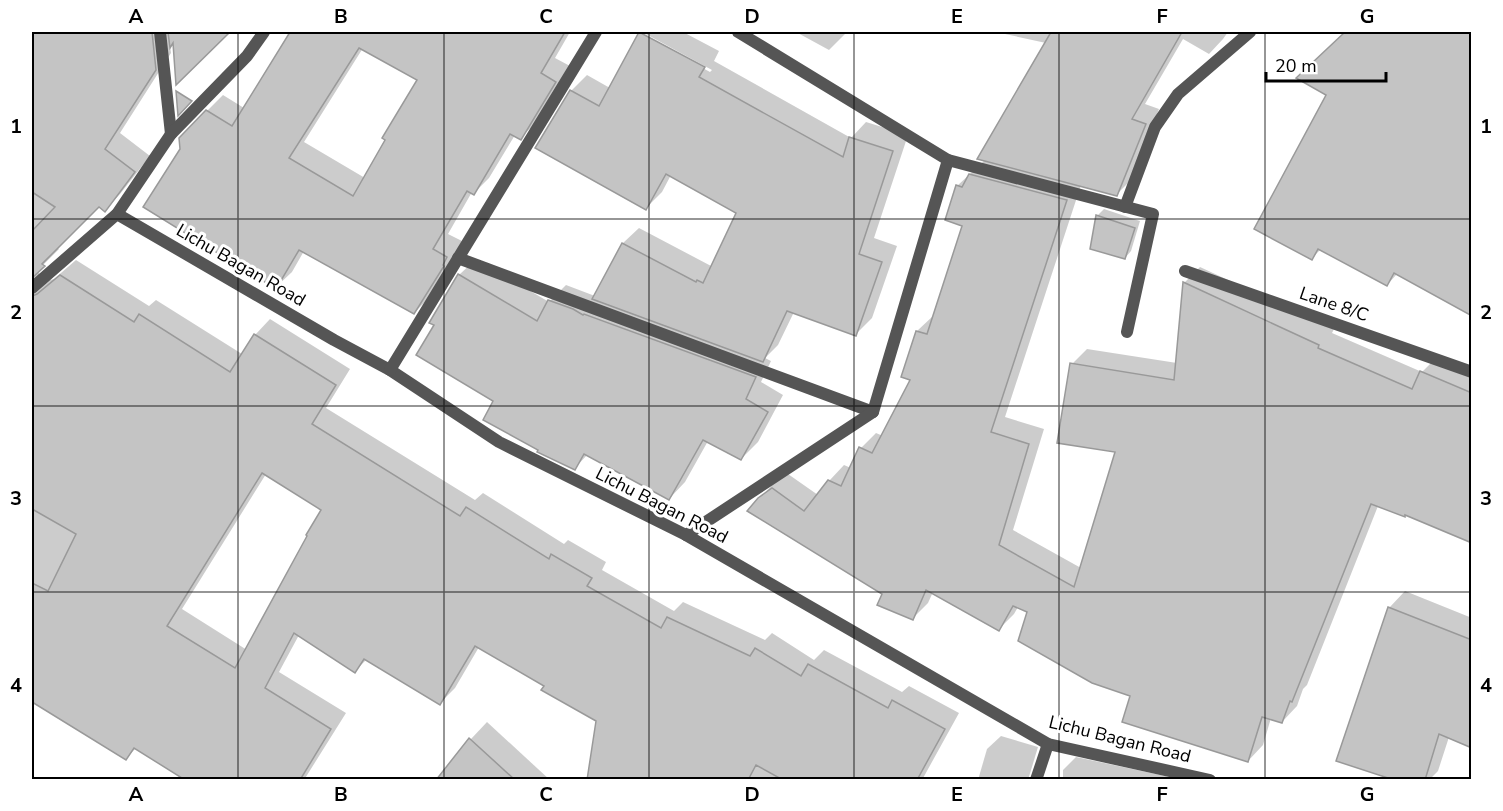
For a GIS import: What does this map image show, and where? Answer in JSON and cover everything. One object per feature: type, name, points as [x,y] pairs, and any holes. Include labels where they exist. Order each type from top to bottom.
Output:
[{"type":"street","points":[[160,32],[171,134]]},
{"type":"street","points":[[32,288],[117,214],[171,134],[247,56],[264,32]]},
{"type":"street","points":[[390,370],[596,32]]},
{"type":"street","points":[[738,32],[948,160],[1153,214],[1127,332]]},
{"type":"street","points":[[1125,207],[1155,127],[1178,94],[1250,32]]},
{"type":"street","points":[[686,535],[873,412],[948,160]]},
{"type":"street","name":"Lichu Bagan Road","points":[[117,214],[390,370],[499,442],[686,535],[1048,744],[1210,780]]},
{"type":"street","points":[[458,258],[873,412]]},
{"type":"street","name":"Lane 8/C","points":[[1185,271],[1472,372]]},
{"type":"street","points":[[1036,780],[1048,744]]},
{"type":"building","points":[[32,32],[152,32],[156,70],[105,149],[135,172],[105,212],[99,207],[42,264],[45,266],[32,278],[32,231],[55,207],[32,192]]},
{"type":"building","points":[[168,32],[230,32],[176,85],[173,43],[170,48]]},
{"type":"building","points":[[290,32],[565,32],[541,73],[556,82],[521,140],[510,134],[474,195],[467,191],[433,249],[447,257],[444,266],[414,314],[299,250],[276,289],[143,207],[180,149],[179,138],[206,110],[232,126]],"holes":[[[359,48],[417,80],[382,138],[385,140],[353,196],[289,158]]]},
{"type":"building","points":[[639,32],[705,67],[699,77],[843,157],[849,137],[893,151],[859,254],[882,262],[856,336],[787,311],[763,362],[592,299],[622,243],[696,282],[697,280],[703,283],[736,213],[666,174],[646,210],[535,148],[570,90],[599,106]]},
{"type":"building","points":[[1051,32],[1182,32],[1132,119],[1146,124],[1117,196],[977,159]]},
{"type":"building","points":[[1345,32],[1472,32],[1472,316],[1394,273],[1387,286],[1318,249],[1312,260],[1254,229],[1326,95],[1296,78]]},
{"type":"building","points":[[176,91],[192,101],[178,116]]},
{"type":"building","points":[[969,174],[1067,200],[991,432],[1029,444],[999,545],[1074,587],[1115,452],[1057,443],[1070,363],[1174,380],[1183,282],[1319,345],[1318,348],[1412,389],[1420,371],[1472,393],[1472,543],[1405,515],[1405,517],[1371,504],[1282,723],[1262,717],[1248,762],[1122,722],[1130,696],[1092,683],[1018,641],[1027,612],[1013,606],[999,631],[926,590],[913,620],[877,605],[882,594],[747,511],[758,498],[772,488],[804,511],[828,480],[841,486],[859,447],[872,453],[910,380],[901,377],[916,331],[927,334],[962,226],[945,220],[956,185],[962,187]]},
{"type":"building","points":[[1096,215],[1135,228],[1125,259],[1090,249]]},
{"type":"building","points":[[458,274],[537,321],[548,300],[583,315],[756,377],[746,399],[768,412],[741,460],[703,440],[669,500],[584,454],[575,470],[537,452],[538,450],[483,420],[493,401],[416,355],[434,325],[429,323]]},
{"type":"building","points":[[60,275],[134,322],[139,314],[230,372],[254,334],[336,385],[312,424],[460,516],[466,507],[549,559],[551,554],[592,578],[587,586],[661,628],[667,617],[750,656],[755,648],[801,676],[808,664],[888,708],[892,700],[945,729],[917,780],[783,780],[756,765],[748,780],[587,780],[596,721],[541,690],[544,686],[475,646],[440,705],[364,659],[355,673],[294,633],[265,688],[331,729],[300,780],[185,780],[134,748],[126,760],[32,702],[32,583],[48,591],[76,534],[32,509],[32,296]],"holes":[[[262,473],[321,510],[235,668],[167,626]]]},
{"type":"building","points":[[1388,607],[1472,640],[1472,748],[1439,734],[1425,780],[1394,780],[1336,761]]},
{"type":"building","points":[[469,738],[515,780],[436,780]]}]
